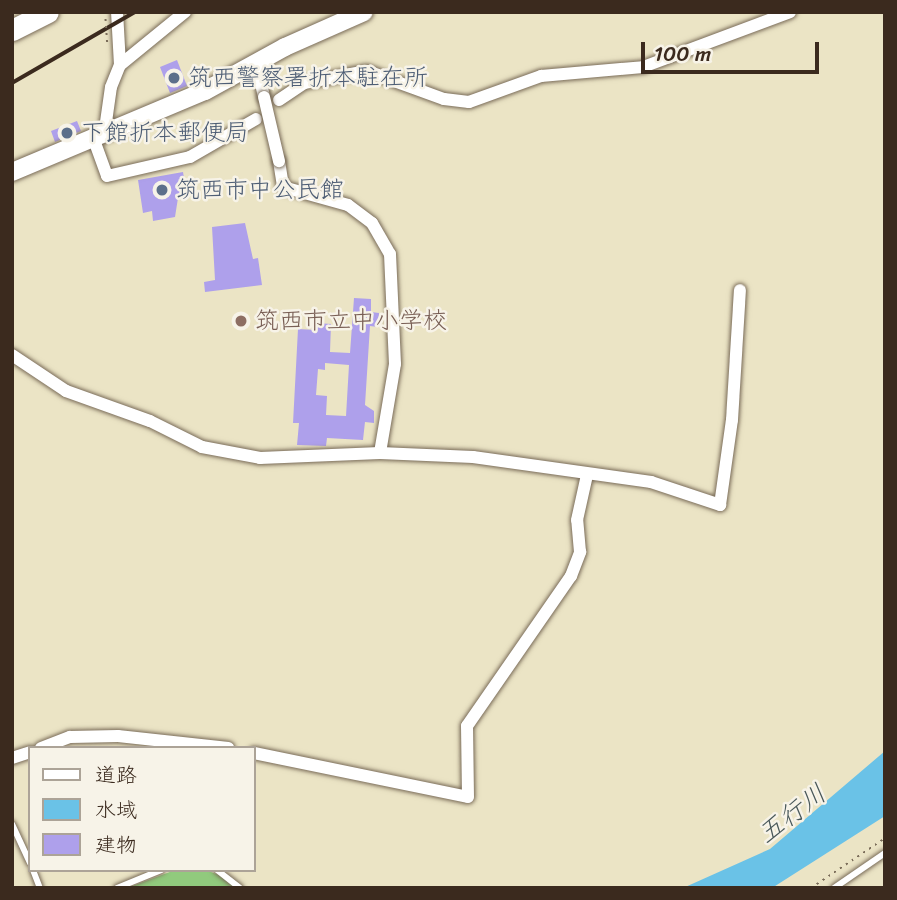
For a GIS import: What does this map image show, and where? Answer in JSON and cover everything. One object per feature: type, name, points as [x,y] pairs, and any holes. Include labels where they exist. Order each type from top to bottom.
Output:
[{"type":"highway","points":[[12,30],[48,12]]},
{"type":"street","points":[[117,12],[120,65],[111,87],[99,138],[107,176],[190,157],[256,119]]},
{"type":"street","points":[[120,65],[185,12]]},
{"type":"street","points":[[12,172],[205,92],[256,62],[364,12]]},
{"type":"street","points":[[279,100],[304,83],[367,71],[444,99],[469,102],[541,76],[642,67],[790,12]]},
{"type":"street","points":[[256,62],[283,187],[348,205],[372,223],[390,254],[395,364],[380,453]]},
{"type":"street","points":[[12,355],[66,391],[150,421],[202,447],[260,458],[380,453],[473,457],[651,482],[720,505],[732,420],[740,290]]},
{"type":"street","points":[[256,753],[468,797],[467,726],[570,576],[580,552],[577,520],[587,475]]},
{"type":"street","points":[[46,746],[70,737],[118,736],[210,746]]},
{"type":"lane","points":[[12,824],[28,859]]},
{"type":"lane","points":[[834,888],[885,853]]},
{"type":"lane","points":[[117,888],[156,872]]},
{"type":"lane","points":[[220,872],[240,888]]},
{"type":"path","points":[[105,12],[107,43]]},
{"type":"path","points":[[811,888],[885,838]]},
{"type":"green space","points":[[170,872],[211,872],[229,879],[235,888],[127,888]]},
{"type":"water","points":[[885,751],[885,816],[772,888],[683,888],[770,849]]},
{"type":"building","name":"筑西警察署折本駐在所","points":[[177,60],[187,86],[170,93],[160,67]]},
{"type":"building","points":[[77,121],[81,131],[55,142],[51,131]]},
{"type":"building","name":"筑西市中公民館","points":[[183,172],[187,197],[178,198],[175,217],[153,221],[152,211],[143,213],[138,180]]},
{"type":"building","points":[[245,223],[253,259],[258,258],[262,285],[205,292],[204,282],[215,280],[212,227]]},
{"type":"building","points":[[354,298],[371,299],[371,312],[379,313],[378,327],[370,326],[365,405],[374,411],[374,423],[365,422],[363,440],[327,438],[326,446],[297,445],[299,423],[293,423],[298,329],[316,330],[317,323],[331,324],[330,352],[350,353]],"holes":[[[325,363],[349,365],[346,416],[326,415],[327,396],[316,395],[318,369],[325,370]]]},
{"type":"railway","points":[[12,83],[135,12]]},
{"type":"place","name":"筑西警察署折本駐在所","points":[[174,78]]},
{"type":"place","name":"下館折本郵便局","points":[[67,133]]},
{"type":"place","name":"筑西市中公民館","points":[[162,190]]},
{"type":"place","name":"筑西市立中小学校","points":[[241,321]]},
{"type":"water label","name":"五行川","points":[[792,814]]}]
